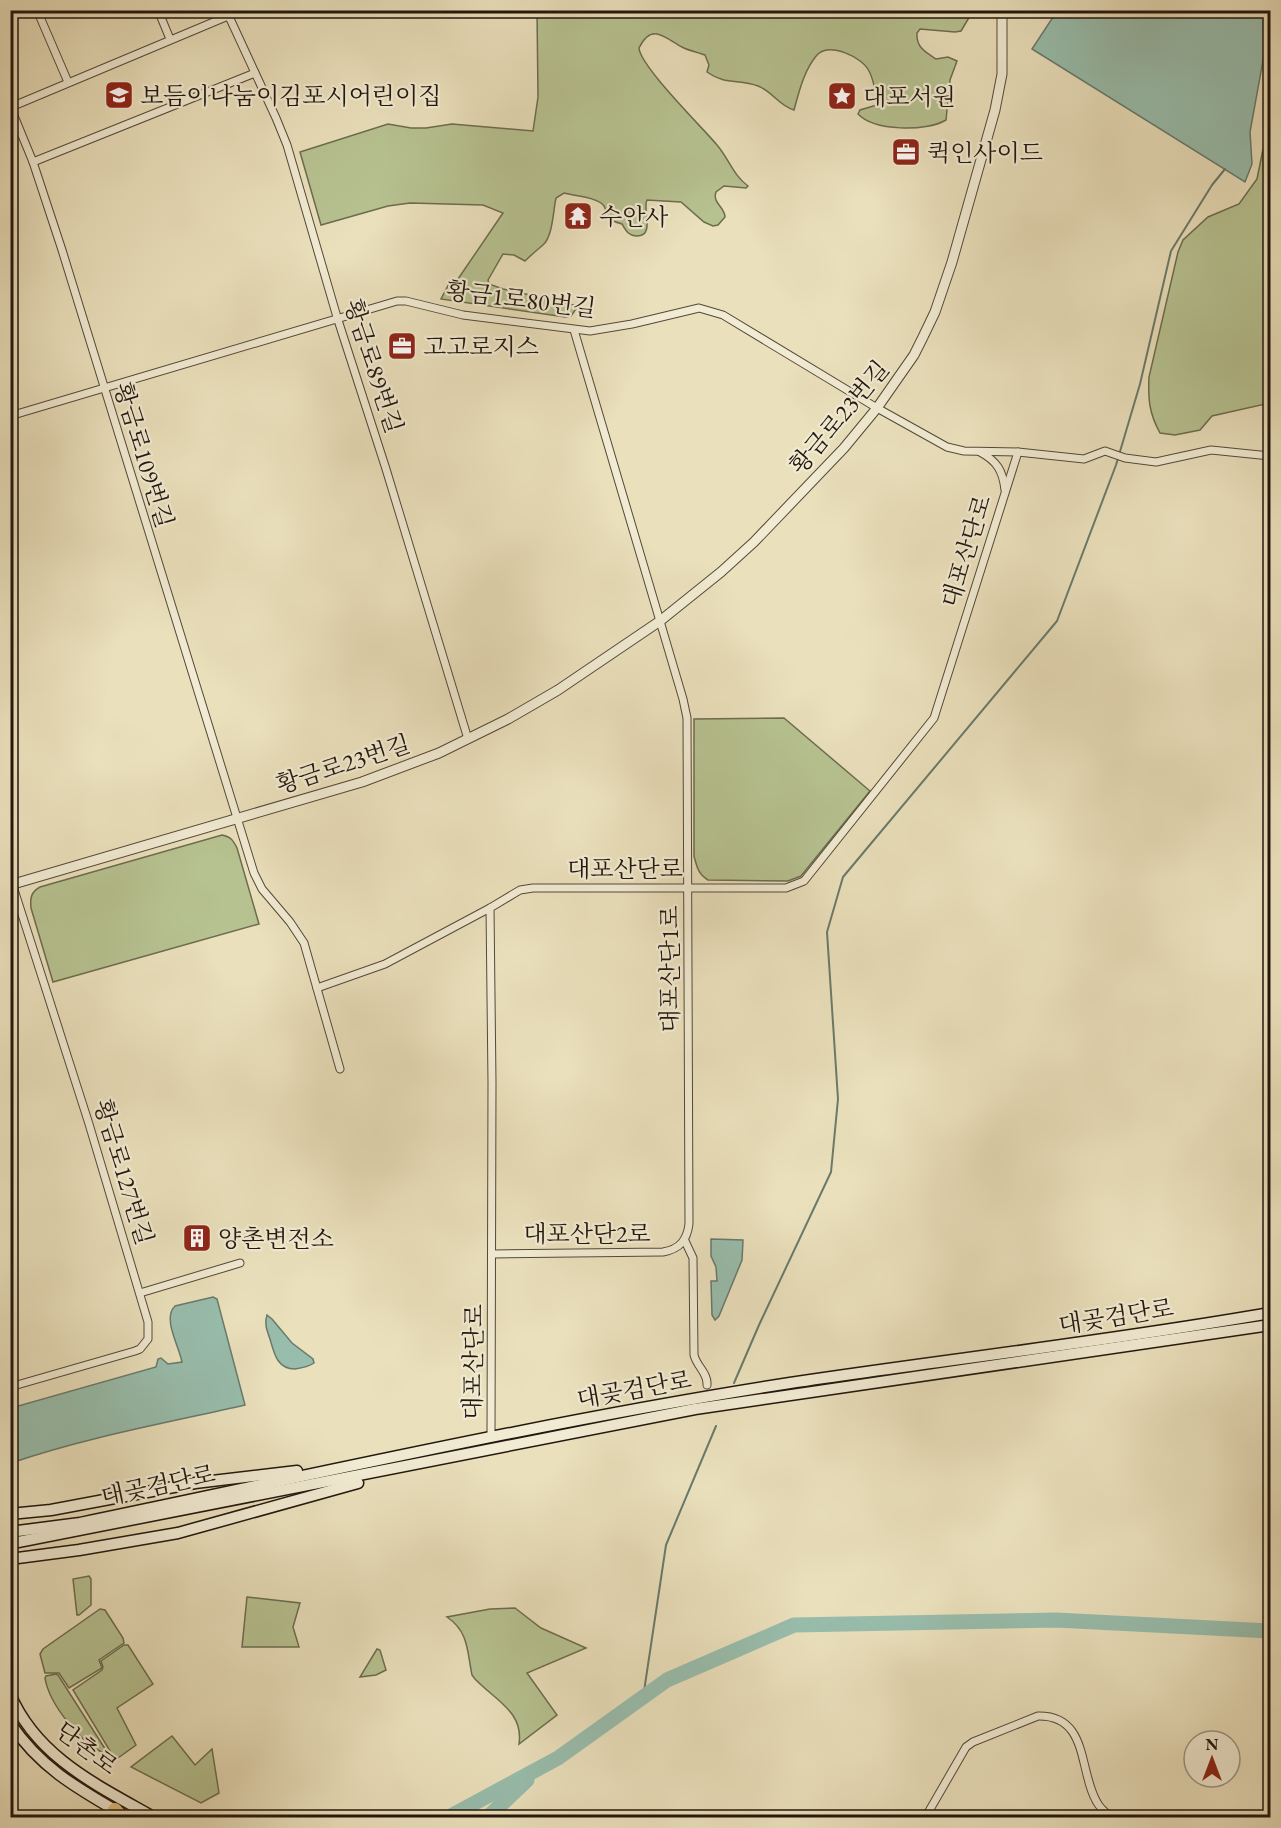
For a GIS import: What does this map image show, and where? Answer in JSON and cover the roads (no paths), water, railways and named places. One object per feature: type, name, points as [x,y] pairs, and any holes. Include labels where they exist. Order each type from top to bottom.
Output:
[{"type":"main road","name":"대곶검단로","points":[[10,1532],[81,1523],[491,1437],[791,1383],[986,1357],[1270,1313]]},
{"type":"main road","name":"대곶검단로","points":[[13,1543],[695,1409],[1270,1325]]},
{"type":"main road","points":[[10,1558],[79,1550],[178,1533],[447,1458]]},
{"type":"main road","points":[[10,1514],[51,1510],[195,1483],[360,1464]]},
{"type":"main road","name":"단촌로","points":[[10,1694],[30,1728],[64,1764],[156,1818]]},
{"type":"main road","name":"단촌로","points":[[10,1723],[47,1767],[81,1791],[122,1815]]},
{"type":"street","points":[[37,10],[68,82]]},
{"type":"street","points":[[158,10],[170,39]]},
{"type":"street","name":"황금로23번길","points":[[11,882],[387,773],[468,739],[558,690],[660,621],[714,579],[754,542],[844,448],[878,408],[914,355],[935,312],[952,262],[999,92],[1002,10]]},
{"type":"street","points":[[11,106],[227,13]]},
{"type":"street","name":"황금로89번길","points":[[227,13],[287,145],[337,318],[468,739]]},
{"type":"street","points":[[33,162],[255,73]]},
{"type":"street","name":"황금로109번길","points":[[11,106],[33,162],[257,882],[304,943],[340,1069]]},
{"type":"street","name":"황금1로80번길","points":[[10,416],[397,301],[406,301],[463,315],[574,330],[609,329],[693,309],[713,310],[947,447],[964,451],[1018,452],[1084,459],[1108,451],[1125,458],[1156,462],[1211,450],[1270,456]]},
{"type":"street","points":[[574,330],[660,621]]},
{"type":"street","points":[[977,451],[998,465],[1005,493]]},
{"type":"street","name":"대포산단로","points":[[491,1437],[493,1254],[490,908],[525,888],[793,887],[804,881],[934,718],[1018,452]]},
{"type":"street","name":"대포산단1로","points":[[660,621],[687,718],[690,1214],[688,1230],[683,1243]]},
{"type":"street","name":"황금로127번길","points":[[10,1387],[140,1349],[148,1339],[149,1332],[140,1293],[89,1124],[11,882]]},
{"type":"street","points":[[317,988],[385,964],[490,908]]},
{"type":"street","points":[[683,1243],[693,1258],[694,1354],[698,1366],[706,1376],[707,1385]]},
{"type":"street","name":"대포산단2로","points":[[493,1254],[652,1253],[670,1251],[683,1243]]},
{"type":"street","points":[[140,1293],[240,1263]]},
{"type":"street","points":[[925,1818],[966,1747],[973,1742],[1038,1716],[1058,1718],[1075,1734],[1098,1804],[1111,1818]]},
{"type":"waterway","points":[[734,1383],[831,1172],[838,1099],[827,932],[843,877],[1057,621],[1116,465],[1140,384],[1171,251],[1212,185],[1225,169]]},
{"type":"waterway","points":[[643,1698],[666,1545],[716,1426]]},
{"type":"waterway","points":[[447,1818],[558,1758],[667,1680],[794,1625],[1056,1620],[1270,1631]]},
{"type":"waterway","points":[[487,1818],[527,1780]]},
{"type":"place","name":"보듬이나눔이김포시어린이집","points":[[119,95]]},
{"type":"place","name":"대포서원","points":[[842,96]]},
{"type":"place","name":"퀵인사이드","points":[[906,152]]},
{"type":"place","name":"수안사","points":[[578,216]]},
{"type":"place","name":"고고로지스","points":[[402,346]]},
{"type":"place","name":"양촌변전소","points":[[197,1238]]}]
